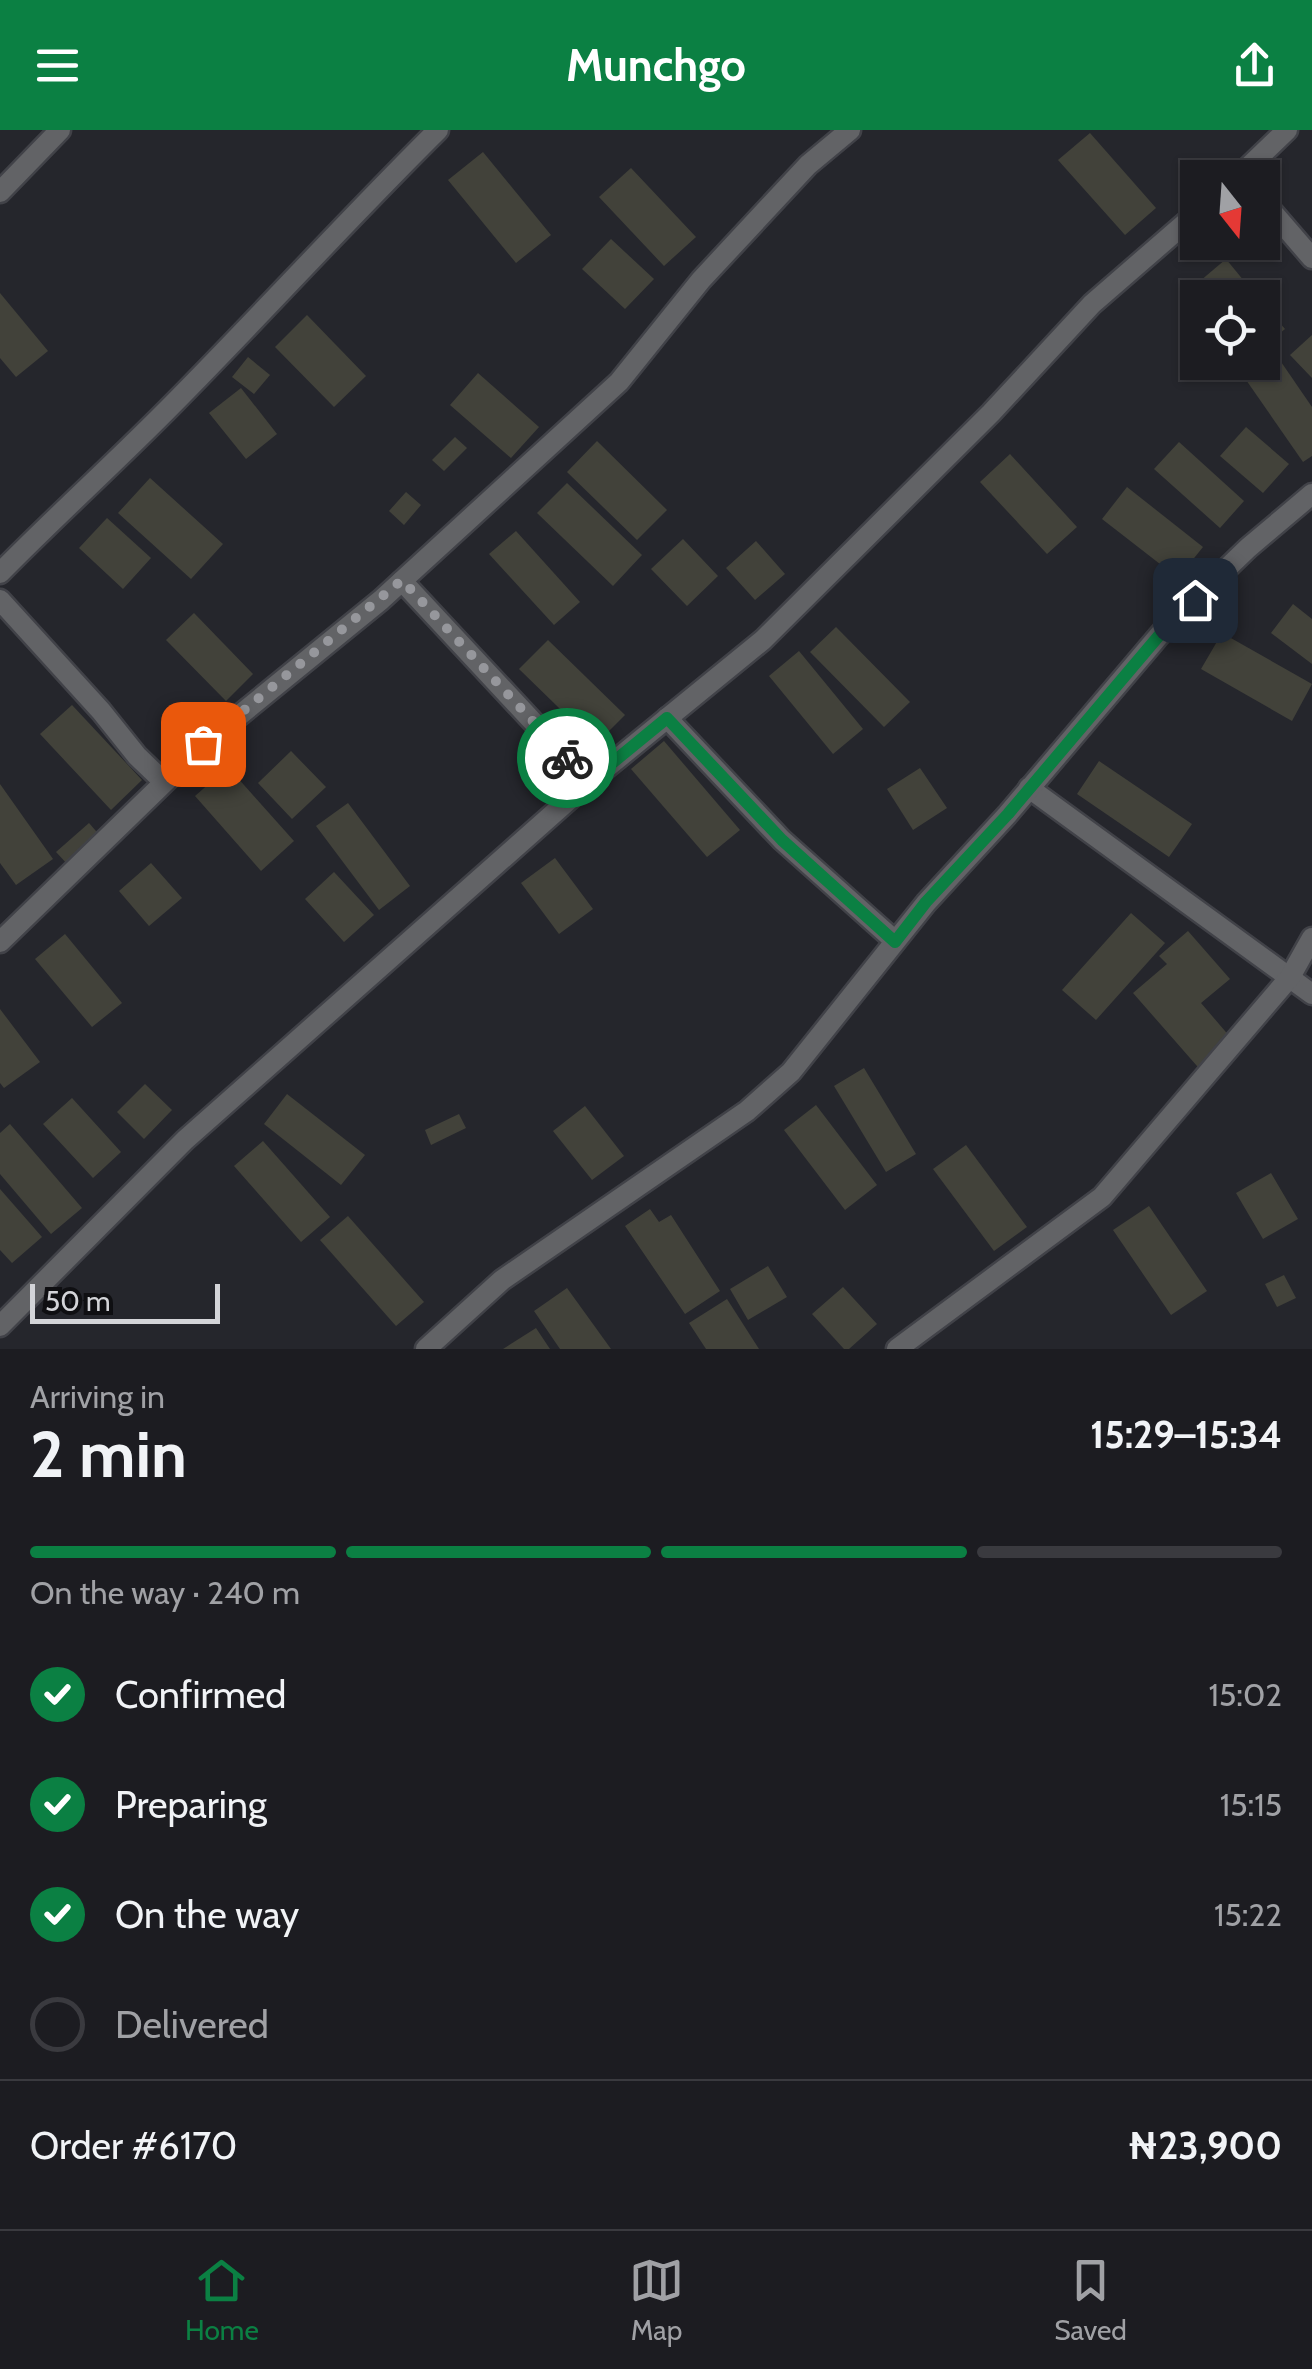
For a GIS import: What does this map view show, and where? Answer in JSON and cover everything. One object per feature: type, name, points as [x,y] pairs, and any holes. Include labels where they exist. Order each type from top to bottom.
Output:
[{"type":"street","points":[[0,192],[60,130]]},
{"type":"street","points":[[0,573],[142,436],[438,130]]},
{"type":"street","points":[[0,942],[203,744],[402,580],[619,382],[701,280],[808,165],[850,130]]},
{"type":"street","points":[[1256,160],[1287,130]]},
{"type":"street","points":[[1280,221],[1312,258]]},
{"type":"street","points":[[0,1326],[185,1140],[589,782],[762,640],[990,414],[1092,304],[1180,228]]},
{"type":"street","points":[[426,1349],[502,1280],[747,1110],[791,1072],[926,902],[1030,788],[1168,625],[1248,548],[1312,494]]},
{"type":"street","points":[[402,580],[589,782]]},
{"type":"street","points":[[0,600],[164,782]]},
{"type":"street","points":[[667,718],[782,840],[895,942]]},
{"type":"street","points":[[1030,788],[1312,994]]},
{"type":"street","points":[[897,1349],[1102,1197],[1290,977],[1312,938]]},
{"type":"building","points":[[1090,133],[1156,208],[1125,235],[1058,160]]},
{"type":"building","points":[[483,152],[551,235],[516,263],[448,180]]},
{"type":"building","points":[[631,168],[696,237],[664,266],[599,197]]},
{"type":"building","points":[[611,239],[654,279],[625,309],[582,269]]},
{"type":"building","points":[[1227,260],[1243,280],[1201,280]]},
{"type":"building","points":[[0,293],[48,351],[16,377],[0,358]]},
{"type":"building","points":[[307,315],[366,376],[334,407],[275,347]]},
{"type":"building","points":[[1312,335],[1312,378],[1290,355]]},
{"type":"building","points":[[248,357],[270,375],[254,394],[232,377]]},
{"type":"building","points":[[1280,360],[1312,407],[1312,456],[1303,462],[1246,380],[1280,380]]},
{"type":"building","points":[[478,373],[539,427],[511,458],[450,405]]},
{"type":"building","points":[[241,388],[277,434],[246,459],[209,413]]},
{"type":"building","points":[[1246,427],[1289,464],[1263,493],[1220,456]]},
{"type":"building","points":[[455,437],[467,448],[444,471],[432,460]]},
{"type":"building","points":[[597,441],[667,510],[637,540],[567,472]]},
{"type":"building","points":[[1179,442],[1244,501],[1220,528],[1154,469]]},
{"type":"building","points":[[1010,454],[1077,527],[1047,554],[980,482]]},
{"type":"building","points":[[150,478],[223,544],[191,579],[118,513]]},
{"type":"building","points":[[567,483],[642,555],[613,586],[537,513]]},
{"type":"building","points":[[1127,487],[1203,547],[1178,578],[1102,519]]},
{"type":"building","points":[[406,492],[421,505],[404,525],[389,511]]},
{"type":"building","points":[[107,518],[151,558],[123,589],[79,548]]},
{"type":"building","points":[[516,531],[580,602],[554,625],[489,554]]},
{"type":"building","points":[[683,539],[718,576],[687,606],[651,569]]},
{"type":"building","points":[[756,541],[785,574],[755,600],[726,568]]},
{"type":"building","points":[[1293,604],[1312,619],[1312,664],[1271,633]]},
{"type":"building","points":[[194,613],[253,674],[226,701],[166,640]]},
{"type":"building","points":[[836,627],[910,702],[884,727],[810,652]]},
{"type":"building","points":[[1222,633],[1312,684],[1292,721],[1201,669]]},
{"type":"building","points":[[548,640],[625,715],[596,744],[519,669]]},
{"type":"building","points":[[799,651],[863,729],[833,754],[769,676]]},
{"type":"building","points":[[72,705],[142,780],[111,810],[40,734]]},
{"type":"building","points":[[664,741],[740,830],[707,857],[631,769]]},
{"type":"building","points":[[291,751],[326,787],[292,819],[258,783]]},
{"type":"building","points":[[1099,761],[1192,824],[1169,857],[1077,794]]},
{"type":"building","points":[[228,767],[294,841],[261,871],[195,796]]},
{"type":"building","points":[[920,768],[947,808],[913,830],[887,789]]},
{"type":"building","points":[[0,784],[53,859],[16,885],[0,863]]},
{"type":"building","points":[[348,803],[410,886],[379,910],[316,826]]},
{"type":"building","points":[[89,823],[102,838],[70,867],[56,852]]},
{"type":"building","points":[[555,858],[593,909],[559,934],[521,883]]},
{"type":"building","points":[[151,863],[182,898],[149,926],[119,891]]},
{"type":"building","points":[[334,872],[374,915],[344,942],[305,899]]},
{"type":"building","points":[[1131,913],[1165,943],[1096,1020],[1062,990]]},
{"type":"building","points":[[1188,931],[1230,979],[1201,1003],[1237,1045],[1204,1074],[1133,993],[1167,964],[1159,956]]},
{"type":"building","points":[[65,934],[122,1003],[92,1027],[35,959]]},
{"type":"building","points":[[0,1009],[40,1062],[4,1088],[0,1083]]},
{"type":"building","points":[[864,1068],[916,1154],[886,1172],[834,1086]]},
{"type":"building","points":[[145,1084],[172,1110],[144,1139],[117,1112]]},
{"type":"building","points":[[287,1094],[365,1155],[341,1185],[264,1124]]},
{"type":"building","points":[[72,1098],[121,1152],[93,1178],[43,1124]]},
{"type":"building","points":[[816,1105],[877,1185],[845,1210],[784,1130]]},
{"type":"building","points":[[585,1106],[624,1156],[592,1180],[553,1131]]},
{"type":"building","points":[[459,1114],[466,1128],[431,1145],[425,1130]]},
{"type":"building","points":[[10,1124],[82,1208],[51,1234],[0,1174],[0,1133]]},
{"type":"building","points":[[263,1141],[330,1217],[301,1242],[234,1166]]},
{"type":"building","points":[[966,1145],[1027,1227],[994,1251],[933,1169]]},
{"type":"building","points":[[1271,1173],[1298,1219],[1263,1239],[1236,1193]]},
{"type":"building","points":[[0,1189],[42,1237],[12,1263],[0,1250]]},
{"type":"building","points":[[1149,1206],[1207,1291],[1171,1315],[1113,1230]]},
{"type":"building","points":[[650,1209],[659,1222],[671,1215],[720,1291],[685,1314],[625,1226]]},
{"type":"building","points":[[348,1216],[424,1302],[396,1326],[320,1240]]},
{"type":"building","points":[[768,1266],[787,1297],[748,1320],[730,1289]]},
{"type":"building","points":[[1284,1275],[1296,1298],[1277,1307],[1265,1284]]},
{"type":"building","points":[[843,1287],[877,1324],[849,1349],[844,1349],[812,1314]]},
{"type":"building","points":[[567,1288],[611,1349],[560,1349],[534,1311]]},
{"type":"building","points":[[727,1299],[759,1349],[706,1349],[689,1323]]},
{"type":"building","points":[[536,1328],[550,1349],[503,1349]]},
{"type":"way so far","points":[[203,744],[402,580],[567,758]]},
{"type":"route","points":[[567,758],[589,782],[667,718],[782,840],[895,942],[1168,625],[1195,600]]}]
